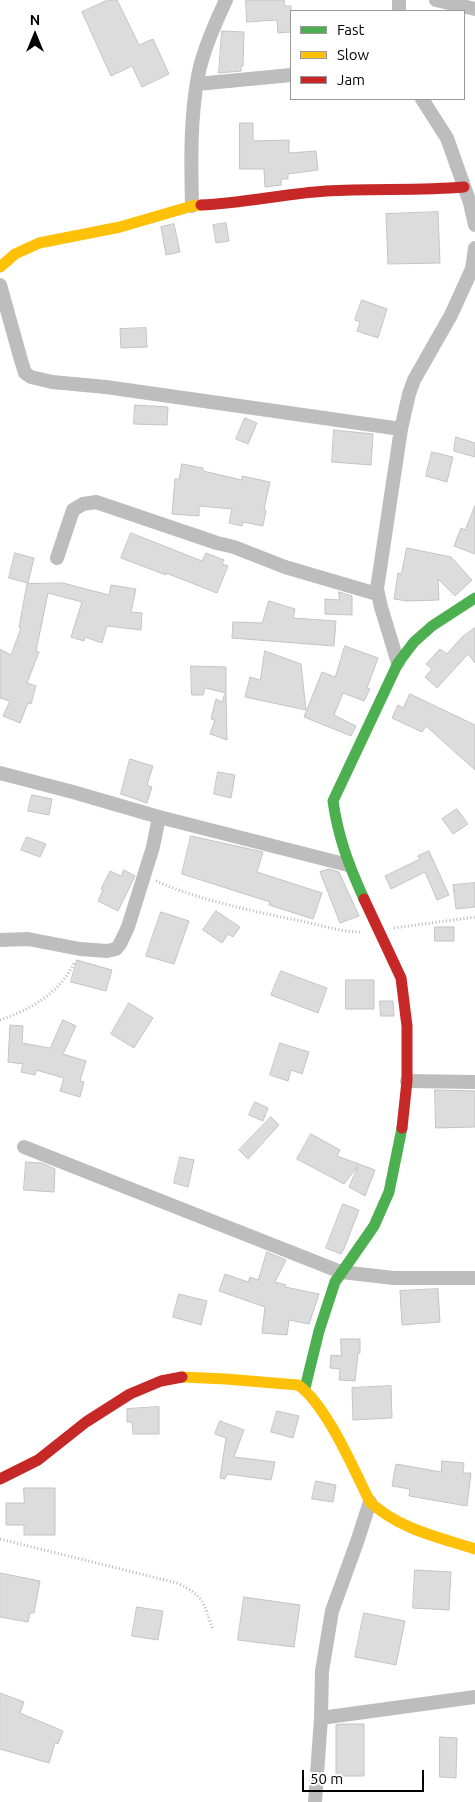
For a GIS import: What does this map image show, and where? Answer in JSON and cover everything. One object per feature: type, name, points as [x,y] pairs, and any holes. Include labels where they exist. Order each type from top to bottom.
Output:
[{"type":"street","points":[[192,206],[191,148],[198,74],[212,32],[226,0]]},
{"type":"street","points":[[436,0],[475,9]]},
{"type":"street","points":[[197,84],[290,75]]},
{"type":"street","points":[[423,100],[448,138],[475,225]]},
{"type":"street","points":[[0,266],[15,254],[39,243],[120,227],[192,206],[238,203],[293,194],[328,191],[427,190],[464,187]]},
{"type":"street","points":[[398,663],[377,594],[401,430],[414,380],[451,315],[472,269],[475,248]]},
{"type":"street","points":[[0,285],[5,320],[25,373],[34,378],[52,382],[106,387],[290,412],[401,430]]},
{"type":"street","points":[[58,558],[73,510],[83,504],[96,502],[234,547],[285,566],[377,594]]},
{"type":"street","points":[[305,1388],[318,1331],[331,1292],[341,1272],[374,1226],[390,1192],[401,1139],[407,1081],[407,1026],[401,978],[348,865],[336,823],[333,806],[334,796],[354,760],[398,663],[415,640],[439,621],[475,598]]},
{"type":"street","points":[[0,773],[159,817],[348,865]]},
{"type":"street","points":[[0,940],[28,939],[80,949],[114,950],[120,944],[128,927],[153,847],[159,817]]},
{"type":"street","points":[[407,1081],[475,1082]]},
{"type":"street","points":[[24,1147],[341,1272],[394,1278],[475,1278]]},
{"type":"street","points":[[0,1479],[38,1460],[86,1422],[130,1394],[161,1381],[184,1377],[226,1378],[287,1384],[305,1388],[323,1412],[370,1502],[383,1514],[403,1524],[475,1549]]},
{"type":"street","points":[[315,1802],[321,1718],[322,1671],[332,1610],[370,1502]]},
{"type":"street","points":[[321,1718],[475,1698]]},
{"type":"path","points":[[144,876],[180,892],[337,930],[359,932],[475,917]]},
{"type":"path","points":[[0,1020],[18,1014],[43,1000],[67,975],[80,949]]},
{"type":"path","points":[[0,1539],[177,1583],[200,1597],[213,1630]]},
{"type":"building","points":[[108,0],[117,0],[139,45],[153,39],[169,74],[142,87],[132,66],[111,76],[82,12]]},
{"type":"building","points":[[246,0],[284,0],[285,6],[291,6],[290,32],[278,33],[277,20],[247,22]]},
{"type":"building","points":[[222,31],[244,32],[243,66],[241,66],[241,71],[219,73]]},
{"type":"building","points":[[240,123],[253,123],[253,141],[289,140],[289,153],[316,151],[318,170],[288,174],[288,179],[281,179],[281,185],[265,187],[264,169],[240,169]]},
{"type":"building","points":[[438,212],[440,263],[388,264],[386,214]]},
{"type":"building","points":[[226,223],[229,241],[216,243],[213,225]]},
{"type":"building","points":[[174,224],[180,252],[166,255],[161,227]]},
{"type":"building","points":[[362,300],[387,309],[378,338],[357,331],[360,322],[355,320]]},
{"type":"building","points":[[146,328],[147,347],[121,348],[120,329]]},
{"type":"building","points":[[135,405],[168,407],[167,425],[134,424]]},
{"type":"building","points":[[245,418],[257,423],[248,444],[236,439]]},
{"type":"building","points":[[334,430],[373,434],[371,465],[332,462]]},
{"type":"building","points":[[456,437],[475,443],[475,457],[454,451]]},
{"type":"building","points":[[432,452],[453,457],[447,482],[426,476]]},
{"type":"building","points":[[182,464],[203,468],[203,471],[242,480],[242,476],[270,482],[264,509],[266,510],[263,526],[243,522],[242,526],[229,523],[232,509],[199,506],[199,516],[172,514],[175,479],[179,479]]},
{"type":"building","points":[[475,506],[475,554],[454,546],[461,528],[465,530]]},
{"type":"building","points":[[131,533],[202,561],[206,553],[224,560],[222,564],[228,566],[217,593],[121,558]]},
{"type":"building","points":[[407,548],[451,557],[472,580],[455,596],[438,579],[439,600],[407,601],[394,599],[398,573],[401,574]]},
{"type":"building","points":[[15,553],[34,558],[28,583],[9,578]]},
{"type":"building","points":[[63,583],[109,595],[111,585],[136,589],[131,612],[142,613],[141,630],[107,626],[102,643],[85,637],[84,641],[71,637],[82,602],[48,593],[36,651],[39,652],[27,683],[36,686],[31,704],[28,703],[20,723],[3,716],[10,701],[0,698],[0,649],[11,655],[21,628],[19,627],[27,584]]},
{"type":"building","points":[[339,592],[352,596],[352,615],[325,614],[325,599],[339,600]]},
{"type":"building","points":[[269,601],[295,609],[293,618],[336,621],[334,646],[232,638],[233,622],[262,623]]},
{"type":"building","points":[[475,628],[475,663],[468,654],[437,688],[425,677],[432,669],[426,664],[440,649],[447,654],[462,637]]},
{"type":"building","points":[[345,646],[378,658],[367,688],[370,689],[364,701],[343,693],[334,715],[356,726],[351,736],[304,717],[322,672],[335,677]]},
{"type":"building","points":[[265,651],[301,664],[306,710],[245,697],[250,677],[260,680]]},
{"type":"building","points":[[191,666],[226,667],[226,693],[205,688],[203,695],[192,695]]},
{"type":"building","points":[[225,694],[227,740],[210,734],[215,720],[211,719],[216,699],[222,702]]},
{"type":"building","points":[[410,694],[475,725],[475,770],[426,726],[422,732],[392,718],[398,705],[403,708]]},
{"type":"building","points":[[130,759],[153,766],[147,785],[152,787],[147,803],[121,794]]},
{"type":"building","points":[[218,772],[235,775],[231,798],[214,794]]},
{"type":"building","points":[[32,795],[52,799],[49,815],[28,811]]},
{"type":"building","points":[[457,809],[468,824],[453,834],[442,819]]},
{"type":"building","points":[[191,836],[263,852],[257,872],[322,893],[313,919],[269,905],[270,902],[182,874]]},
{"type":"building","points":[[27,837],[46,844],[40,857],[21,850]]},
{"type":"building","points":[[429,851],[449,895],[437,900],[425,872],[391,889],[385,876],[420,859],[418,856]]},
{"type":"building","points":[[329,869],[339,872],[359,916],[340,923],[320,872]]},
{"type":"building","points":[[124,870],[135,876],[118,911],[98,901],[103,890],[101,889],[110,871],[121,876]]},
{"type":"building","points":[[475,883],[475,907],[456,909],[453,885]]},
{"type":"building","points":[[216,911],[240,927],[233,937],[228,934],[222,943],[203,930]]},
{"type":"building","points":[[161,912],[189,921],[174,964],[146,956]]},
{"type":"building","points":[[435,927],[454,927],[454,941],[435,941]]},
{"type":"building","points":[[77,960],[112,970],[106,991],[71,982]]},
{"type":"building","points":[[281,971],[327,988],[318,1013],[271,995]]},
{"type":"building","points":[[346,980],[374,980],[374,1009],[346,1009]]},
{"type":"building","points":[[380,1001],[393,1001],[394,1016],[381,1016]]},
{"type":"building","points":[[129,1003],[153,1018],[134,1048],[111,1034]]},
{"type":"building","points":[[63,1020],[76,1026],[63,1054],[86,1061],[80,1081],[84,1082],[80,1097],[60,1091],[64,1078],[36,1070],[35,1075],[21,1072],[23,1064],[8,1062],[10,1025],[23,1026],[22,1043],[50,1048]]},
{"type":"building","points":[[280,1043],[309,1052],[302,1074],[291,1070],[288,1081],[270,1075]]},
{"type":"building","points":[[435,1090],[475,1091],[475,1127],[436,1128]]},
{"type":"building","points":[[255,1102],[268,1108],[263,1121],[249,1115]]},
{"type":"building","points":[[271,1117],[279,1125],[248,1159],[239,1150]]},
{"type":"building","points":[[311,1134],[340,1150],[337,1156],[375,1170],[365,1196],[349,1187],[358,1166],[344,1184],[297,1159]]},
{"type":"building","points":[[180,1157],[194,1160],[188,1187],[174,1183]]},
{"type":"building","points":[[26,1162],[42,1163],[55,1169],[54,1192],[24,1190]]},
{"type":"building","points":[[343,1204],[359,1210],[341,1254],[326,1248]]},
{"type":"building","points":[[267,1252],[286,1260],[275,1282],[286,1285],[285,1287],[319,1294],[309,1324],[289,1320],[287,1335],[262,1333],[265,1307],[219,1291],[225,1274],[248,1282],[250,1277],[258,1280]]},
{"type":"building","points":[[438,1289],[440,1322],[402,1325],[400,1291]]},
{"type":"building","points":[[179,1294],[207,1301],[201,1325],[173,1317]]},
{"type":"building","points":[[341,1339],[360,1339],[360,1353],[358,1353],[355,1381],[339,1380],[340,1369],[330,1368],[331,1355],[341,1356]]},
{"type":"building","points":[[391,1386],[392,1418],[353,1420],[352,1388]]},
{"type":"building","points":[[159,1407],[159,1434],[133,1434],[132,1422],[127,1422],[127,1409]]},
{"type":"building","points":[[277,1411],[299,1416],[293,1438],[271,1432]]},
{"type":"building","points":[[220,1421],[244,1430],[234,1457],[275,1462],[271,1480],[227,1474],[225,1479],[220,1478],[226,1438],[215,1434]]},
{"type":"building","points":[[442,1461],[464,1463],[463,1473],[471,1473],[467,1506],[409,1496],[410,1489],[392,1486],[396,1464],[441,1472]]},
{"type":"building","points":[[316,1481],[336,1485],[333,1502],[312,1499]]},
{"type":"building","points":[[24,1488],[55,1488],[55,1535],[24,1535],[24,1525],[6,1525],[6,1503],[24,1503]]},
{"type":"building","points":[[415,1570],[451,1572],[449,1610],[413,1608]]},
{"type":"building","points":[[0,1573],[40,1581],[34,1613],[30,1613],[28,1622],[0,1617]]},
{"type":"building","points":[[244,1597],[300,1605],[294,1647],[238,1640]]},
{"type":"building","points":[[137,1607],[163,1611],[158,1640],[132,1636]]},
{"type":"building","points":[[364,1613],[405,1621],[396,1665],[355,1657]]},
{"type":"building","points":[[0,1693],[24,1702],[20,1713],[63,1731],[58,1744],[55,1743],[49,1763],[0,1749]]},
{"type":"building","points":[[364,1724],[364,1776],[336,1776],[336,1725]]},
{"type":"building","points":[[440,1737],[457,1738],[456,1778],[440,1777]]},
{"type":"traffic: fast","points":[[364,899],[345,851],[333,801],[398,663],[414,642],[432,626],[475,598]]},
{"type":"traffic: fast","points":[[305,1388],[319,1331],[335,1282],[374,1226],[389,1192],[402,1128]]},
{"type":"traffic: slow","points":[[0,267],[15,254],[39,243],[120,227],[201,205]]},
{"type":"traffic: slow","points":[[182,1377],[298,1385],[319,1407],[329,1422],[370,1502],[406,1526],[475,1549]]},
{"type":"traffic: jam","points":[[201,205],[326,191],[464,187]]},
{"type":"traffic: jam","points":[[364,899],[401,978],[407,1026],[407,1081],[402,1128]]},
{"type":"traffic: jam","points":[[0,1479],[38,1460],[86,1422],[130,1394],[161,1381],[182,1377]]}]
